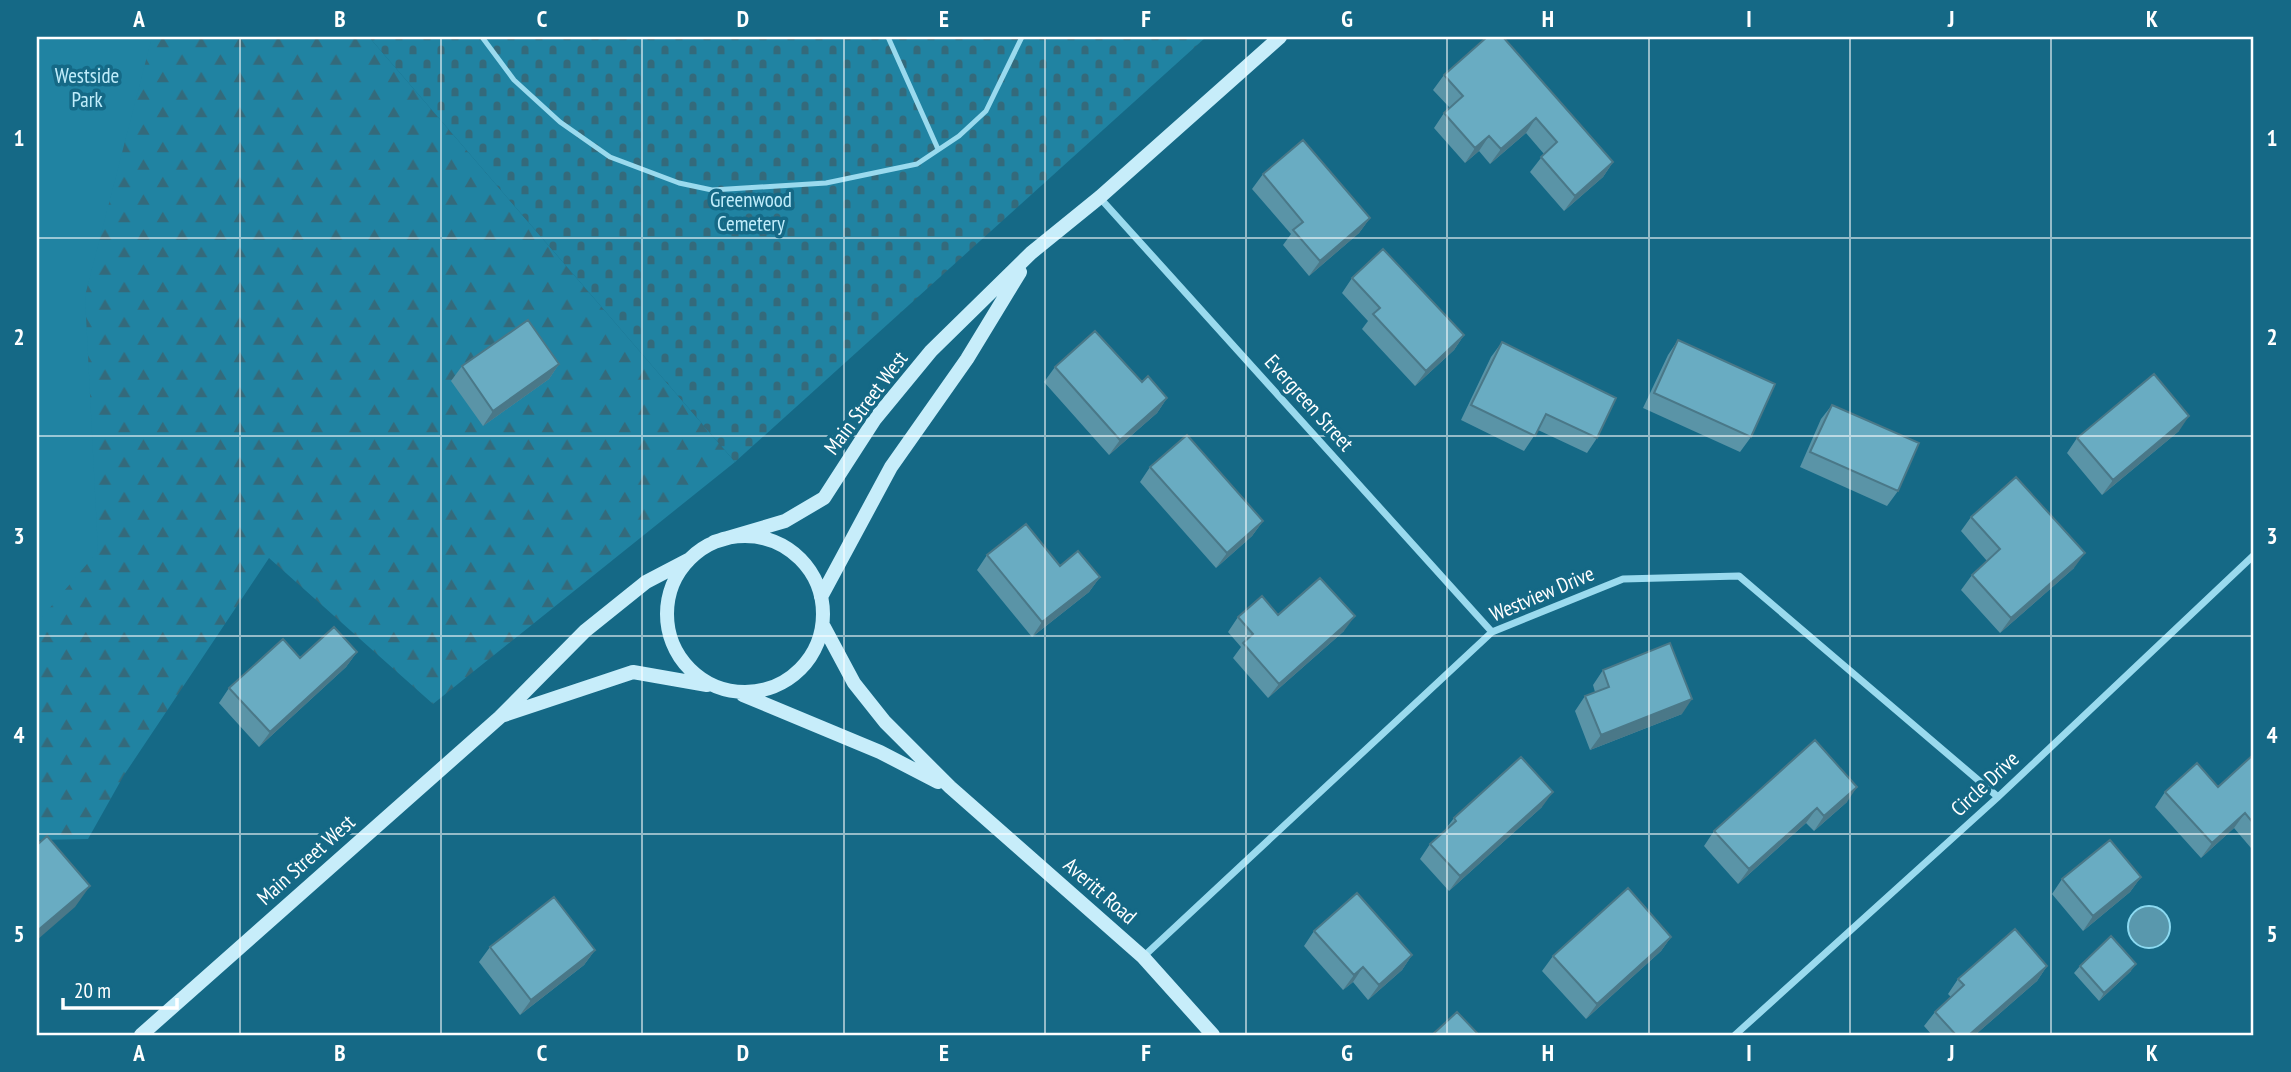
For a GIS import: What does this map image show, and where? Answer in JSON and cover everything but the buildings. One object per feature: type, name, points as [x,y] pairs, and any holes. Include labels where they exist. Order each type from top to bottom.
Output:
[{"type":"main road","name":"Main Street West","points":[[714,542],[785,521],[824,498],[875,419],[931,351],[1031,253],[1100,197],[1280,37]]},
{"type":"main road","name":"Main Street West","points":[[821,597],[891,467],[967,359],[1031,253]]},
{"type":"main road","points":[[739,536],[765,538],[788,548],[807,566],[821,597],[824,627],[807,662],[788,680],[764,690],[738,693],[713,686],[691,672],[675,652],[667,627],[667,601],[676,576],[690,559],[714,542],[739,536]]},
{"type":"main road","name":"Main Street West","points":[[141,1035],[500,717],[585,631],[646,582],[690,559]]},
{"type":"main road","name":"Averitt Road","points":[[824,627],[854,683],[885,722],[950,788],[1143,957],[1213,1035]]},
{"type":"main road","name":"Main Street West","points":[[500,717],[633,672],[713,686]]},
{"type":"main road","name":"Averitt Road","points":[[738,693],[880,752],[950,788]]},
{"type":"street","name":"Evergreen Street","points":[[1100,197],[1492,632]]},
{"type":"street","name":"Circle Drive","points":[[1735,1035],[1998,797],[2254,555]]},
{"type":"street","name":"Westview Drive","points":[[1143,957],[1492,632],[1623,579],[1739,576],[1998,797]]},
{"type":"lane","points":[[482,37],[514,80],[560,122],[610,157],[679,183],[712,190],[826,183],[917,164],[986,111],[1021,37]]},
{"type":"lane","points":[[888,37],[938,149]]},
{"type":"green space","points":[[37,37],[369,37],[735,462],[433,704],[269,558],[124,775],[88,839],[37,840]]},
{"type":"green space","name":"Westside Park","points":[[37,37],[152,37],[85,296],[98,551],[37,623]]},
{"type":"green space","name":"Greenwood Cemetery","points":[[369,37],[1206,37],[735,462]]},
{"type":"shaded area","points":[[2149,906],[2164,912],[2170,927],[2164,942],[2149,948],[2134,942],[2128,927],[2134,912]]}]
